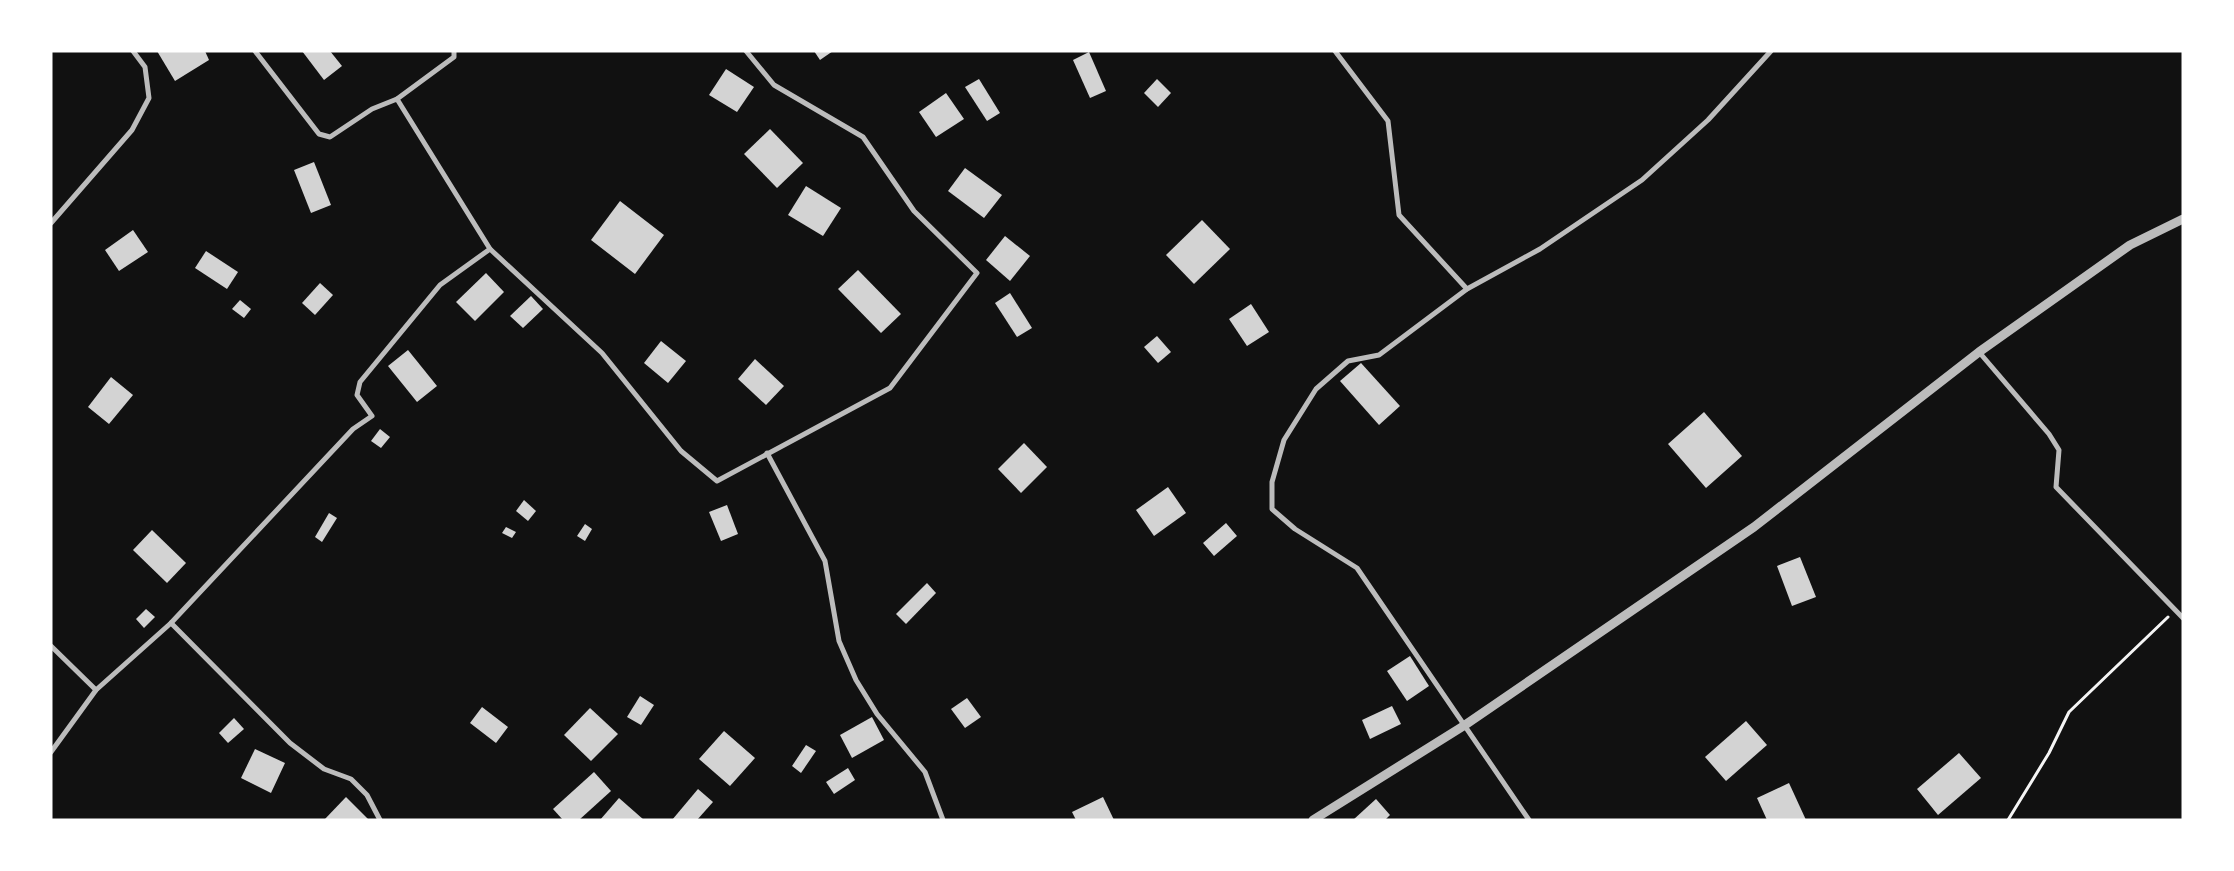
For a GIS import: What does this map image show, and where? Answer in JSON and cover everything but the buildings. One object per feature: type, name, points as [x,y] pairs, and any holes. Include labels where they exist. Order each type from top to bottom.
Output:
[{"type":"street","points":[[51,224],[132,130],[149,98],[145,67],[133,51]]},
{"type":"street","points":[[255,51],[319,134],[330,137],[372,109],[397,99],[454,56],[454,51]]},
{"type":"street","points":[[397,99],[490,249],[602,353],[681,451],[717,481],[890,388],[977,273],[914,211],[862,137],[774,85],[746,51]]},
{"type":"street","points":[[1335,51],[1388,121],[1399,215],[1467,289]]},
{"type":"street","points":[[1529,820],[1466,725],[1357,568],[1295,530],[1272,509],[1272,482],[1284,440],[1316,388],[1348,361],[1378,355],[1467,289],[1540,249],[1642,180],[1708,120],[1771,51]]},
{"type":"street","points":[[1313,820],[1466,725],[1754,527],[1979,352],[2130,245],[2183,219]]},
{"type":"street","points":[[51,752],[96,690],[171,623],[354,429],[372,416],[358,395],[360,382],[440,284],[490,249]]},
{"type":"street","points":[[1979,352],[2049,434],[2058,450],[2056,488],[2174,611],[2183,618]]},
{"type":"street","points":[[767,453],[825,561],[839,641],[856,680],[876,714],[925,772],[943,820]]},
{"type":"street","points":[[171,623],[290,743],[324,769],[351,779],[367,795],[380,820]]},
{"type":"street","points":[[51,646],[96,690]]},
{"type":"path","points":[[2008,820],[2049,753],[2069,712],[2174,611]]}]
